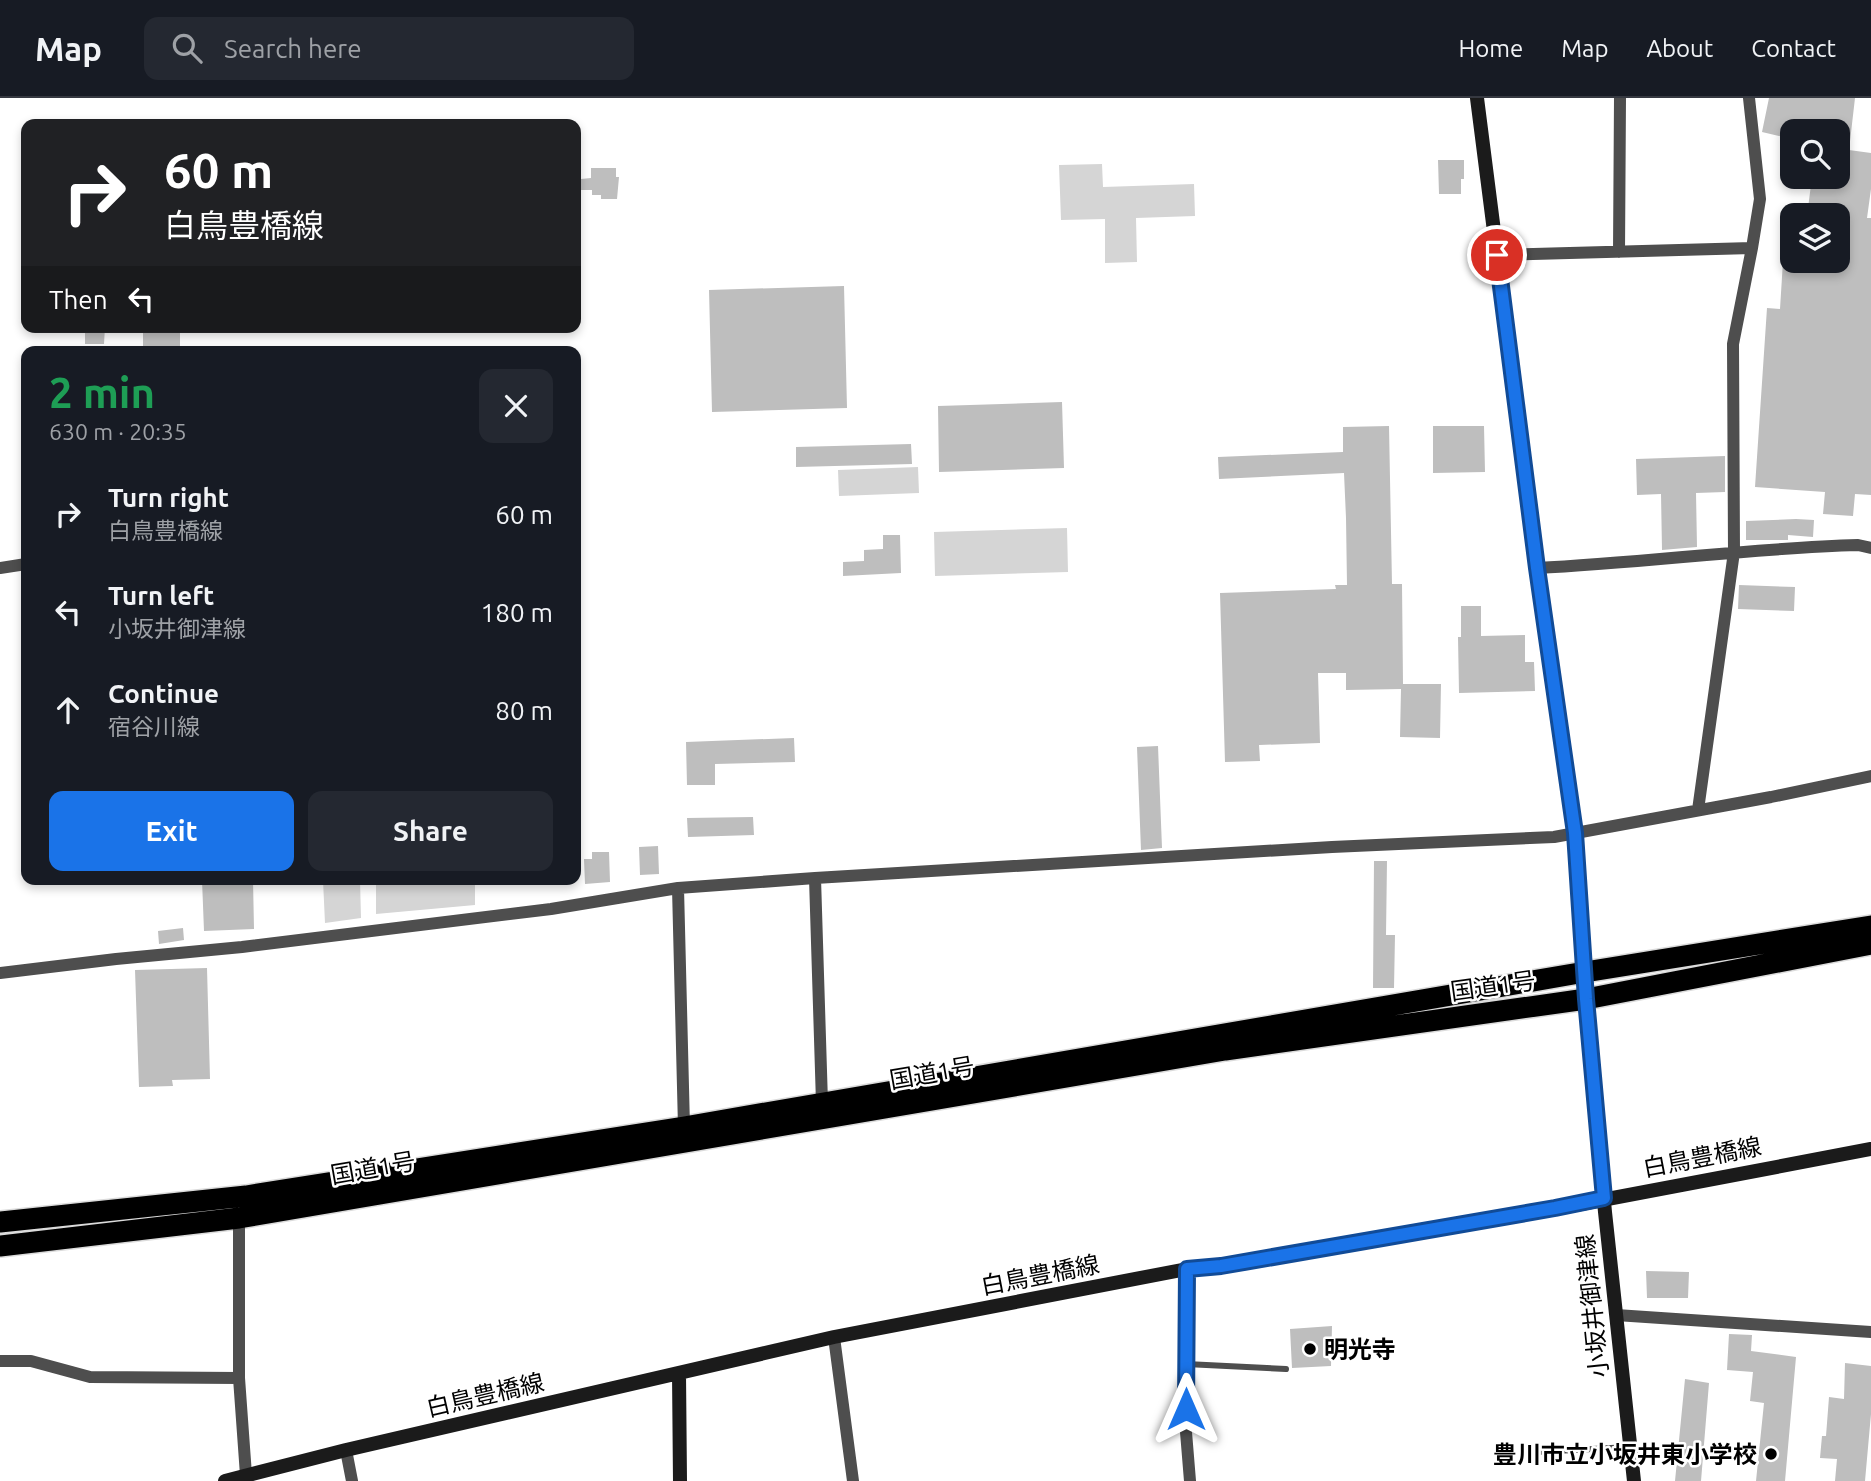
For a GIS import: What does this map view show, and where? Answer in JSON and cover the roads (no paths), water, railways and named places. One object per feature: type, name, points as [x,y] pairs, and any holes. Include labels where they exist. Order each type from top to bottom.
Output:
[{"type":"highway","name":"国道1号","points":[[0,1223],[246,1196],[684,1127],[1585,972],[1871,926]]},
{"type":"highway","name":"国道1号","points":[[0,1246],[239,1218],[1225,1050],[1586,999],[1871,944]]},
{"type":"main road","name":"小坂井御津線","points":[[1477,98],[1537,568],[1575,833],[1586,999],[1604,1198],[1634,1481]]},
{"type":"main road","name":"白鳥豊橋線","points":[[225,1481],[346,1450],[834,1338],[1187,1269],[1221,1266],[1554,1209],[1871,1149]]},
{"type":"main road","points":[[679,1373],[680,1481]]},
{"type":"street","points":[[1619,252],[1620,98]]},
{"type":"street","points":[[1698,810],[1734,552],[1733,344],[1760,199],[1749,98]]},
{"type":"street","points":[[1497,255],[1752,248]]},
{"type":"street","points":[[1537,568],[1601,565],[1734,552],[1858,545],[1871,548]]},
{"type":"street","points":[[0,568],[21,565]]},
{"type":"street","points":[[0,973],[551,909],[678,888],[1332,847],[1554,837],[1871,776]]},
{"type":"street","points":[[815,878],[822,1103]]},
{"type":"street","points":[[678,888],[684,1127]]},
{"type":"street","points":[[239,1218],[239,1378],[246,1475]]},
{"type":"street","points":[[1187,1269],[1186,1432],[1190,1481]]},
{"type":"street","points":[[1616,1315],[1871,1332]]},
{"type":"street","points":[[834,1338],[853,1481]]},
{"type":"street","points":[[0,1361],[31,1362],[90,1377],[239,1378]]},
{"type":"street","points":[[346,1450],[352,1481]]},
{"type":"lane","points":[[1186,1364],[1286,1369]]},
{"type":"lane","points":[[1537,1452],[1631,1447]]},
{"type":"place","name":"明光寺","points":[[1310,1349]]},
{"type":"place","name":"豊川市立小坂井東小学校","points":[[1771,1454]]}]
